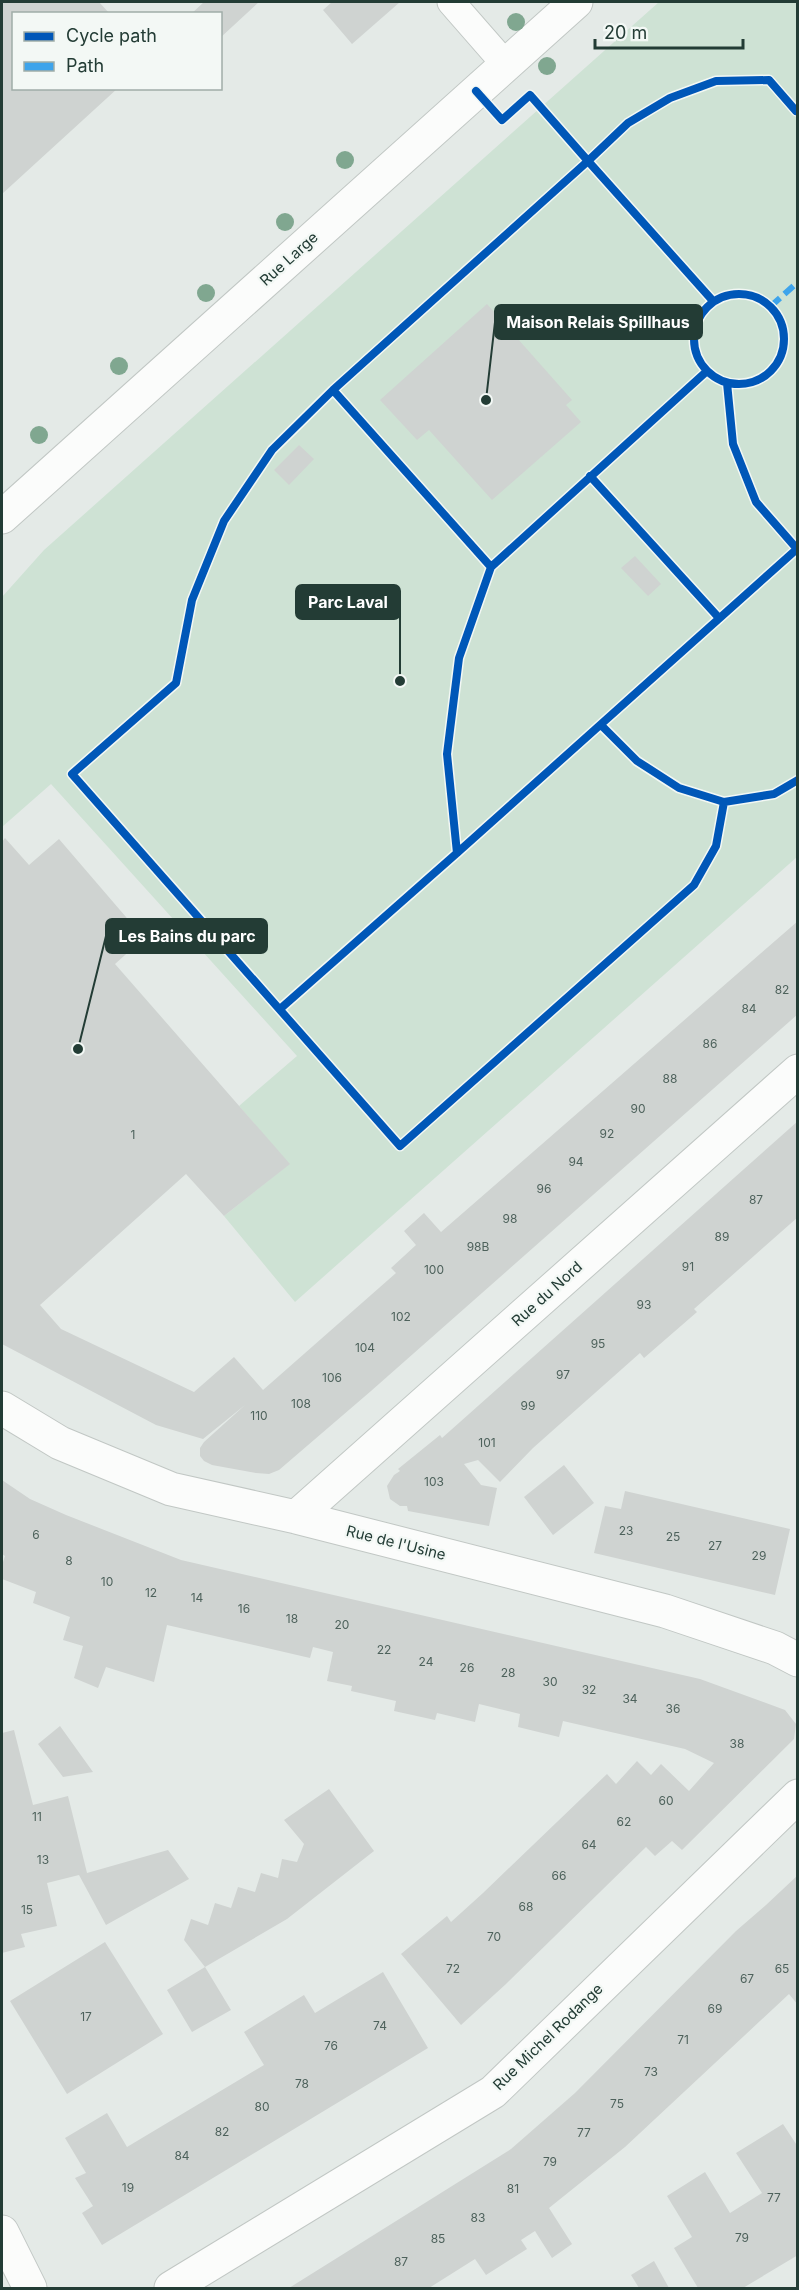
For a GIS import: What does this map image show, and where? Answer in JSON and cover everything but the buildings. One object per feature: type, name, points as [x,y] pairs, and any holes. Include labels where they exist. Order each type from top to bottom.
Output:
[{"type":"street","name":"Rue Large","points":[[2,517],[576,2]]},
{"type":"street","name":"Rue du Nord","points":[[296,1517],[798,1071]]},
{"type":"street","name":"Rue de l'Usine","points":[[2,1408],[60,1443],[171,1489],[296,1517],[665,1611],[775,1648],[798,1660]]},
{"type":"street","name":"Rue Michel Rodange","points":[[171,2289],[493,2092],[798,1796]]},
{"type":"street","points":[[2,2232],[30,2289]]},
{"type":"lane","points":[[451,2],[506,65]]},
{"type":"green space","points":[[659,2],[797,2],[797,857],[295,1302],[224,1216],[289,1164],[239,1106],[297,1056],[51,784],[2,827],[2,597],[44,550]]},
{"type":"marked path","points":[[771,306],[798,282]]},
{"type":"cycle path","points":[[713,301],[588,161],[628,123],[670,98],[716,81],[769,80],[796,111]]},
{"type":"cycle path","points":[[476,91],[502,120],[530,95],[588,161],[333,390],[272,450],[224,521],[192,600],[176,683],[72,774],[400,1146],[694,885],[716,846],[724,802]]},
{"type":"cycle path","points":[[739,294],[756,298],[771,307],[780,322],[784,339],[780,356],[771,371],[756,380],[739,384],[722,380],[707,371],[698,356],[694,339],[698,322],[707,307],[722,298],[739,294]]},
{"type":"cycle path","points":[[457,853],[447,754],[459,658],[491,567],[707,371]]},
{"type":"cycle path","points":[[727,383],[733,444],[756,502],[798,550]]},
{"type":"cycle path","points":[[333,390],[491,567]]},
{"type":"cycle path","points":[[590,476],[719,618]]},
{"type":"cycle path","points":[[280,1009],[798,548]]},
{"type":"cycle path","points":[[601,725],[637,761],[679,788],[724,802],[774,794],[798,780]]},
{"type":"place","name":"Maison Relais Spillhaus","points":[[486,400]]},
{"type":"place","name":"Parc Laval","points":[[400,681]]},
{"type":"place","name":"Les Bains du parc","points":[[78,1049]]}]
